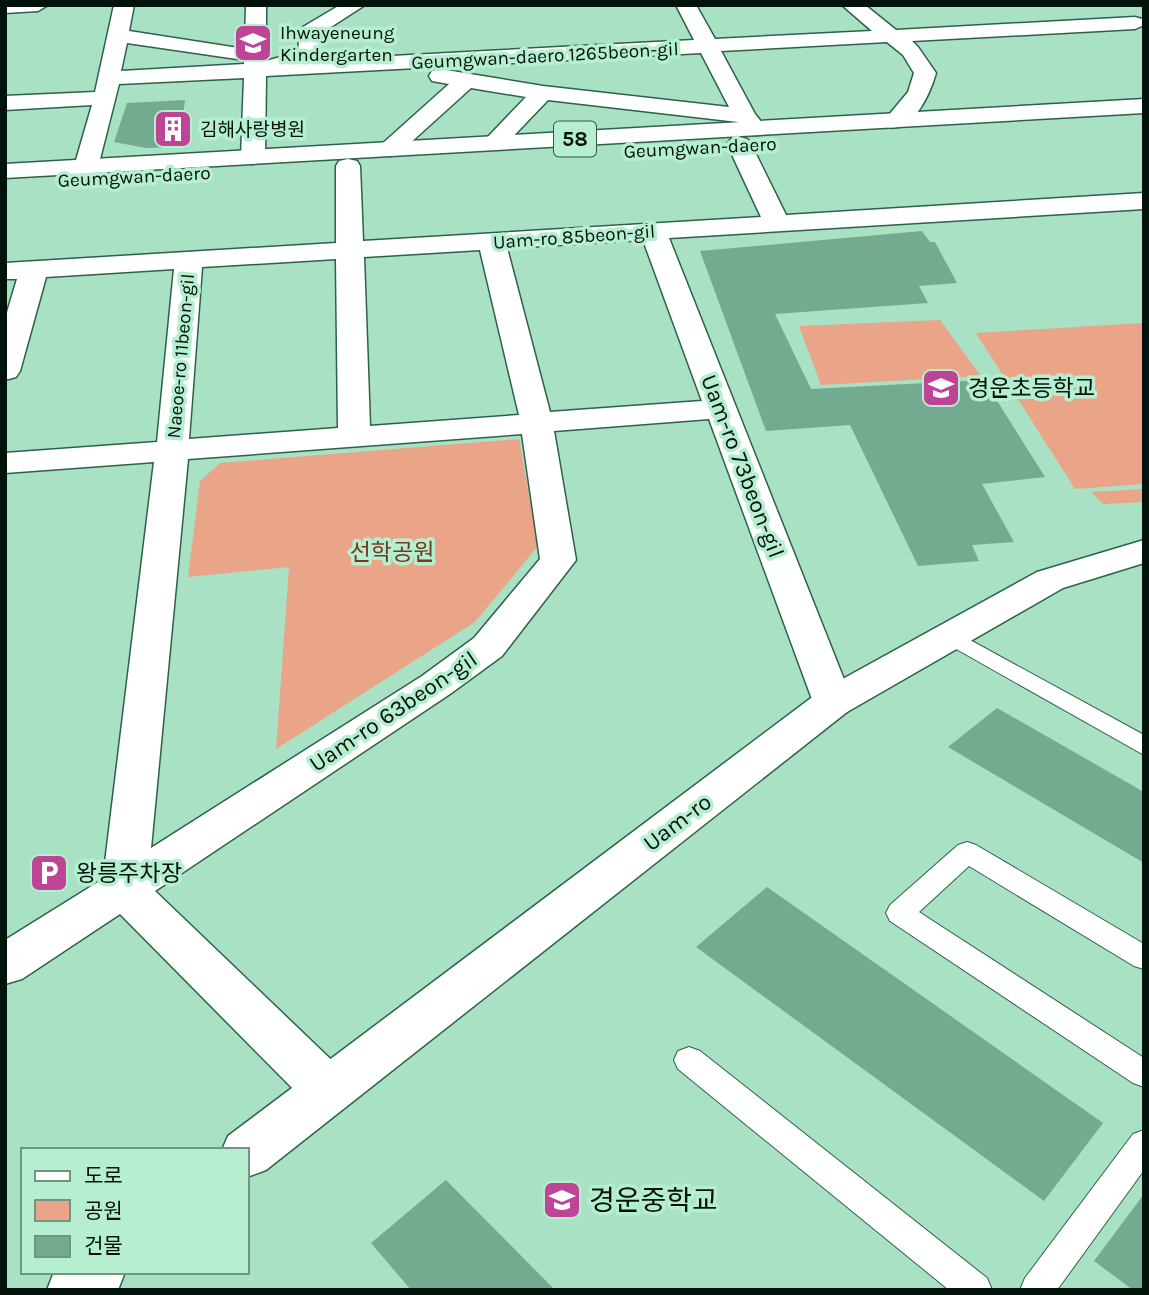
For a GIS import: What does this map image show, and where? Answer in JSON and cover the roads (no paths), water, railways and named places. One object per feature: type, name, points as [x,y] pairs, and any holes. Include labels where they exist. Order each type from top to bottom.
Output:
[{"type":"street","points":[[5,7],[38,5]]},
{"type":"street","points":[[86,167],[107,88],[124,5]]},
{"type":"street","points":[[253,157],[256,5]]},
{"type":"street","points":[[5,103],[292,63],[308,56],[310,31],[355,5]]},
{"type":"street","points":[[686,5],[709,46],[746,130],[777,224]]},
{"type":"street","points":[[852,5],[911,51],[925,74],[919,93],[895,122]]},
{"type":"street","points":[[1114,5],[1140,27]]},
{"type":"street","name":"Geumgwan-daero 1265beon-gil","points":[[255,69],[424,68],[888,35],[1140,27]]},
{"type":"street","points":[[118,36],[255,69],[302,89]]},
{"type":"street","points":[[380,85],[424,68],[465,81],[746,130]]},
{"type":"street","points":[[390,149],[465,81]]},
{"type":"street","points":[[494,143],[543,93]]},
{"type":"street","name":"Geumgwan-daero","points":[[5,171],[1144,106]]},
{"type":"street","name":"Geumgwan-daero","points":[[5,184],[348,166],[746,130],[1144,122]]},
{"type":"street","points":[[348,166],[354,436]]},
{"type":"street","name":"Uam-ro 85beon-gil","points":[[5,271],[1144,201]]},
{"type":"street","name":"Uam-ro 73beon-gil","points":[[653,231],[833,702]]},
{"type":"street","points":[[492,242],[537,423]]},
{"type":"street","name":"Naeoe-ro 11beon-gil","points":[[172,451],[189,260]]},
{"type":"street","points":[[5,371],[34,269]]},
{"type":"street","name":"Naeoe-ro 11beon-gil","points":[[5,463],[721,409]]},
{"type":"street","name":"Uam-ro 63beon-gil","points":[[5,965],[424,693],[488,647],[558,560],[537,423]]},
{"type":"street","points":[[172,451],[124,889],[327,1089]]},
{"type":"street","name":"Uam-ro","points":[[248,1152],[833,702],[1049,580],[1144,551]]},
{"type":"street","points":[[75,1290],[95,1274]]},
{"type":"lane","points":[[950,636],[1144,746]]},
{"type":"lane","points":[[1144,958],[967,852],[900,913],[1144,1073]]},
{"type":"lane","points":[[689,1060],[975,1290]]},
{"type":"lane","points":[[1037,1290],[1144,1144]]},
{"type":"place","name":"Ihwayeneung Kindergarten","points":[[253,43]]},
{"type":"place","name":"김해사랑병원","points":[[173,129]]},
{"type":"place","name":"경운초등학교","points":[[941,388]]},
{"type":"place","name":"왕릉주차장","points":[[49,873]]},
{"type":"place","name":"경운중학교","points":[[562,1200]]},
{"type":"park label","name":"선학공원","points":[[392,552]]}]
